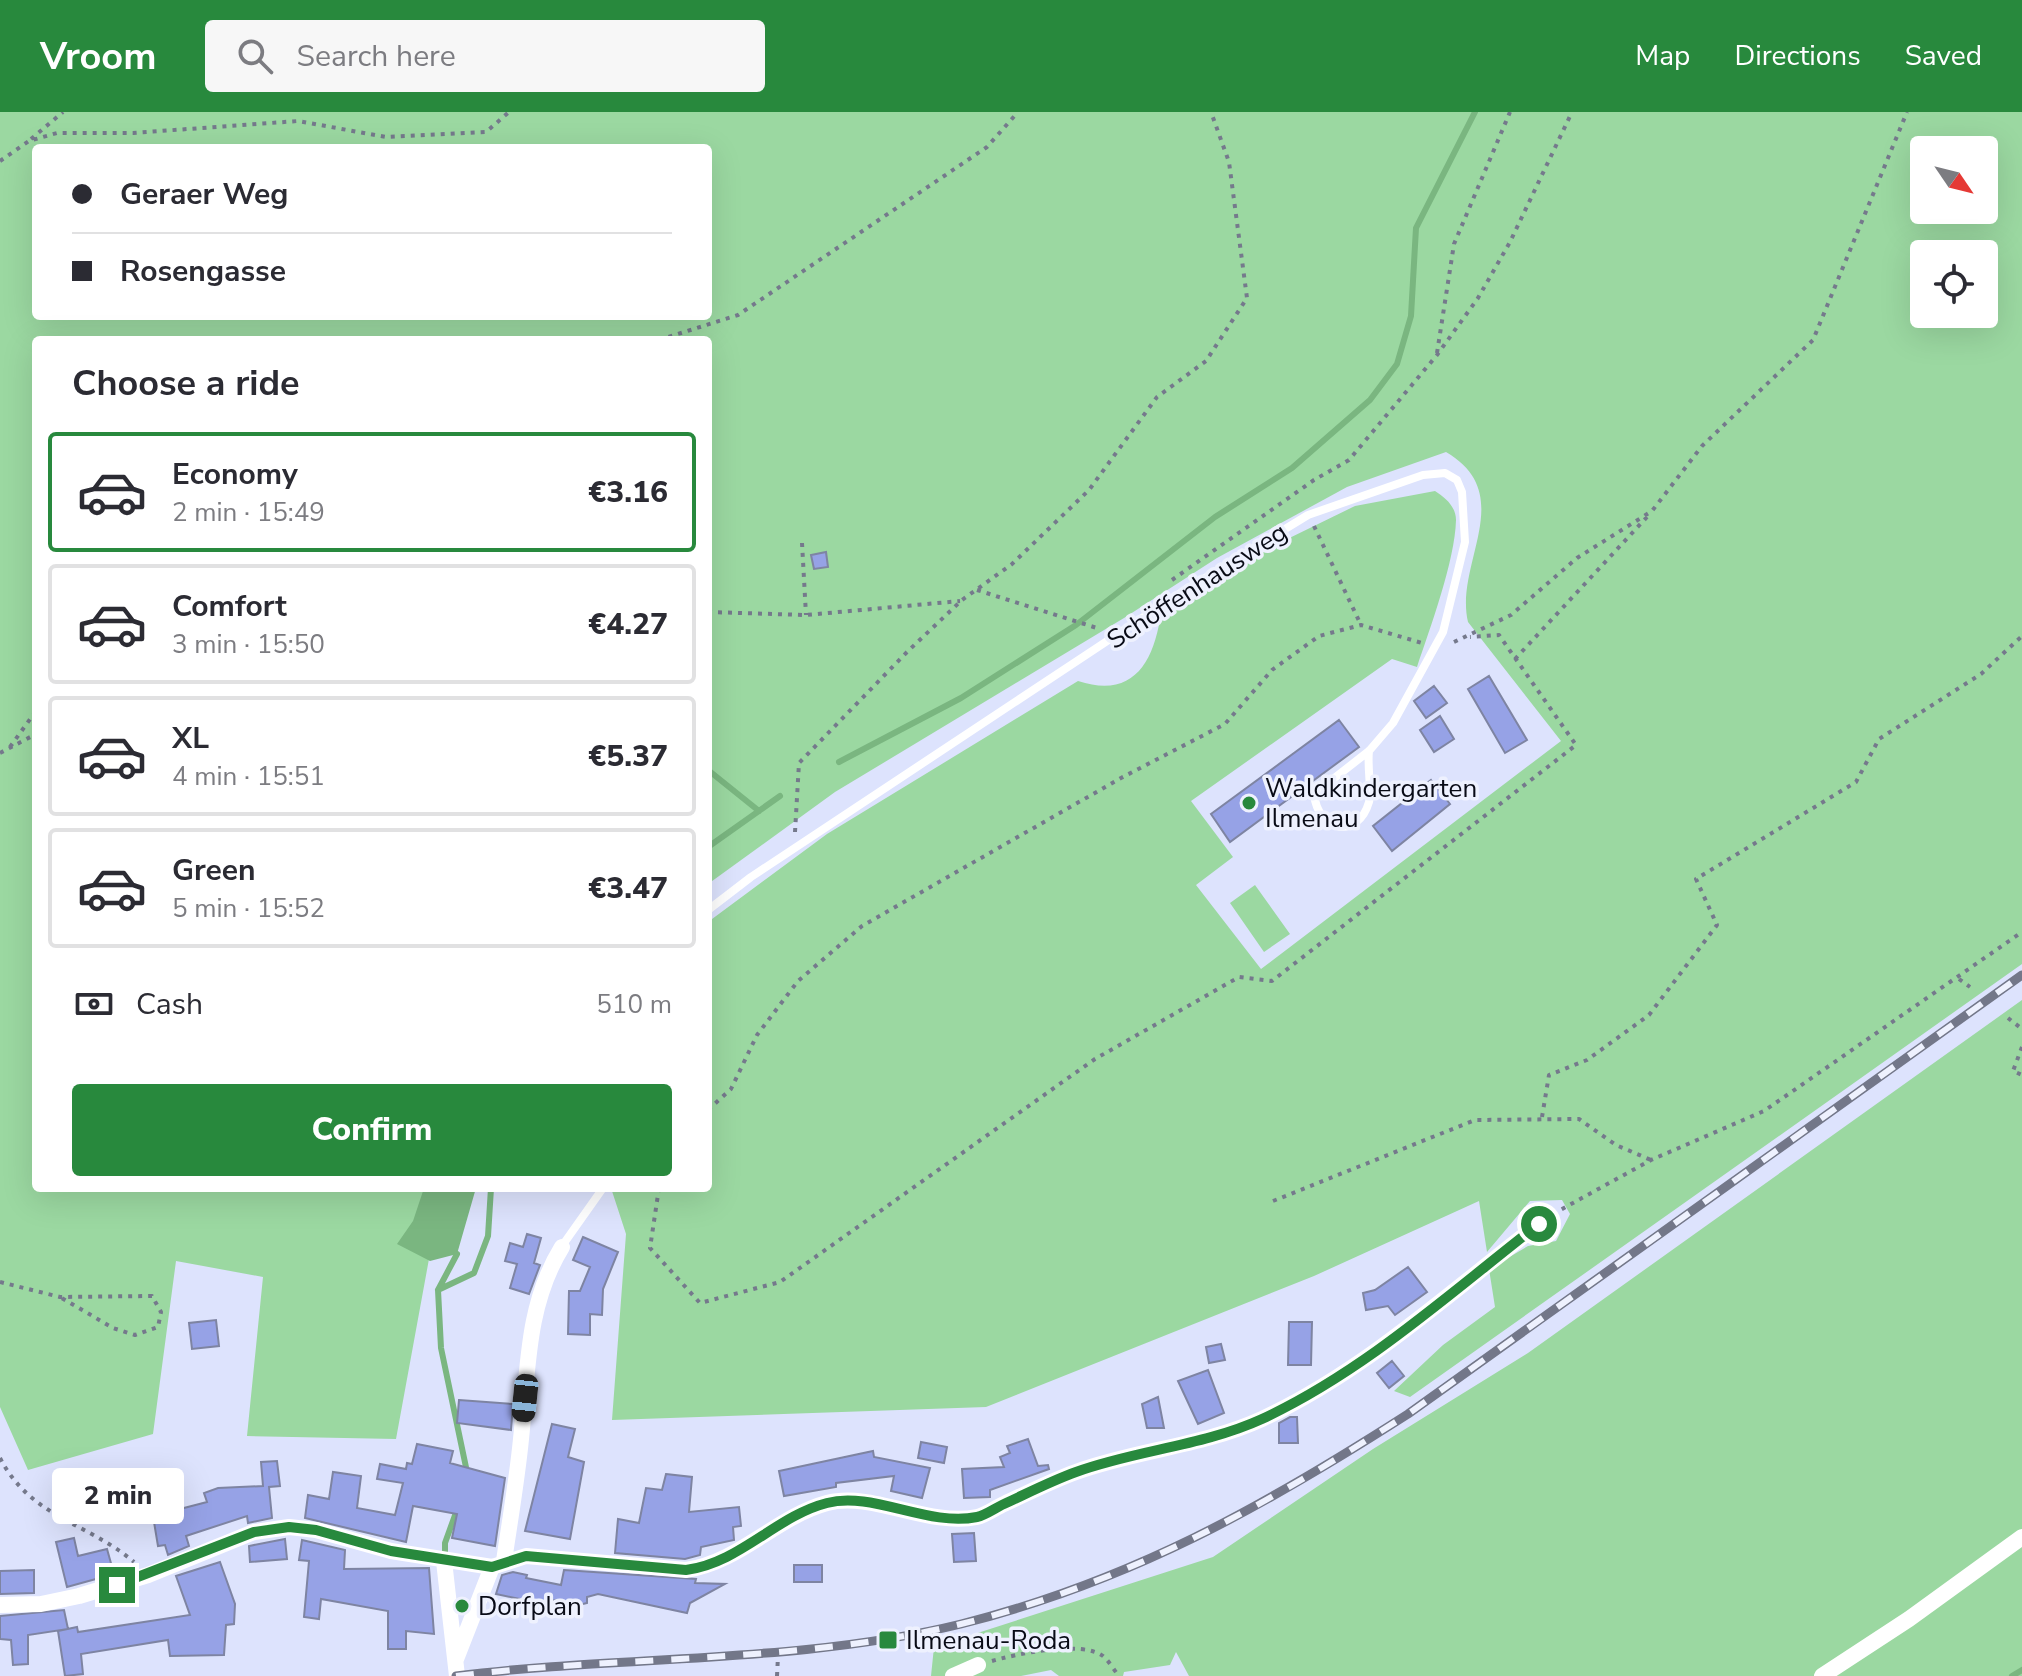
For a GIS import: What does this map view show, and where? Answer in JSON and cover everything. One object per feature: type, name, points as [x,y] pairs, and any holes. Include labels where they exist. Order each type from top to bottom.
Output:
[{"type":"street","points":[[0,1605],[41,1604],[79,1596],[148,1575],[254,1532],[289,1527],[316,1530],[440,1560],[498,1564],[526,1556],[686,1570],[703,1568],[737,1553],[798,1514],[830,1502],[861,1503],[939,1519],[978,1517],[1079,1471],[1225,1433],[1262,1419],[1412,1326],[1539,1224]]},
{"type":"street","points":[[456,1668],[498,1564],[517,1481],[534,1315],[543,1277],[562,1247]]},
{"type":"street","points":[[1822,1676],[1909,1619],[2022,1537]]},
{"type":"street","points":[[440,1560],[456,1668]]},
{"type":"street","points":[[953,1676],[978,1665]]},
{"type":"lane","name":"Schöffenhausweg","points":[[712,907],[794,848],[1118,635],[1308,515],[1423,475],[1445,473],[1457,480],[1462,492],[1465,542],[1451,607],[1436,647],[1393,723],[1369,751],[1314,794],[1316,811],[1329,825],[1345,827],[1360,819],[1370,800],[1366,773],[1369,751]]},
{"type":"lane","points":[[562,1247],[600,1192]]},
{"type":"path","points":[[0,161],[63,112]]},
{"type":"path","points":[[29,141],[57,133],[133,133],[298,121],[386,137],[486,132],[509,112]]},
{"type":"path","points":[[672,336],[738,315],[987,147],[1018,112]]},
{"type":"path","points":[[794,848],[799,763],[962,600],[1012,564],[1089,490],[1157,397],[1206,361],[1247,298],[1229,162],[1211,112]]},
{"type":"path","points":[[1437,355],[1454,244],[1510,112]]},
{"type":"path","points":[[1163,586],[1314,480],[1349,460],[1437,355],[1478,298],[1510,242],[1572,112]]},
{"type":"path","points":[[1515,659],[1652,511],[1702,446],[1813,340],[1907,112]]},
{"type":"path","points":[[712,1106],[731,1089],[757,1035],[798,981],[862,926],[1121,778],[1225,724],[1272,670],[1319,636],[1361,625],[1436,647],[1467,637],[1511,615],[1577,558],[1652,511]]},
{"type":"path","points":[[1308,515],[1361,625]]},
{"type":"path","points":[[802,543],[806,615]]},
{"type":"path","points":[[977,590],[1118,635]]},
{"type":"path","points":[[712,612],[806,615],[962,600]]},
{"type":"path","points":[[658,1192],[650,1248],[700,1303],[780,1282],[1095,1059],[1239,977],[1272,981],[1576,745],[1499,635],[1467,637]]},
{"type":"path","points":[[1542,1117],[1549,1075],[1587,1060],[1649,1015],[1717,925],[1696,879],[1856,782],[1879,739],[1981,674],[2022,636]]},
{"type":"path","points":[[10,747],[32,717]]},
{"type":"path","points":[[0,753],[32,736]]},
{"type":"path","points":[[1539,1224],[1651,1160],[1764,1111],[1959,979],[2022,932]]},
{"type":"path","points":[[1959,979],[1970,987]]},
{"type":"path","points":[[2022,1021],[2008,1018],[2022,1029]]},
{"type":"path","points":[[2022,1047],[2013,1071],[2022,1075]]},
{"type":"path","points":[[1273,1201],[1475,1120],[1579,1119],[1616,1145],[1651,1160]]},
{"type":"path","points":[[0,1282],[60,1297],[152,1296],[161,1312],[158,1327],[135,1335],[113,1328],[60,1297]]},
{"type":"path","points":[[0,1458],[12,1482],[33,1500],[64,1522],[117,1548],[148,1575]]},
{"type":"path","points":[[978,1665],[1013,1655],[1083,1648],[1102,1655],[1119,1676]]},
{"type":"path","points":[[777,1676],[778,1656]]},
{"type":"shaded area","points":[[0,112],[2022,112],[2022,964],[1410,1397],[1394,1391],[1443,1345],[1495,1307],[1489,1269],[1528,1246],[1556,1241],[1570,1214],[1562,1200],[1530,1201],[1487,1252],[1479,1201],[1314,1276],[986,1407],[612,1420],[626,1234],[612,1192],[712,1192],[712,919],[827,834],[1078,681],[1096,685],[1125,682],[1144,664],[1160,619],[1271,547],[1355,506],[1435,491],[1450,503],[1456,515],[1455,536],[1441,594],[1417,667],[1392,659],[1191,801],[1233,857],[1196,885],[1261,969],[1561,741],[1468,622],[1466,600],[1481,509],[1478,488],[1467,469],[1446,452],[1347,487],[1217,558],[1124,618],[835,792],[712,881],[712,336],[32,336],[32,1192],[441,1192],[396,1439],[247,1436],[263,1277],[176,1261],[153,1434],[28,1470],[0,1407]]},
{"type":"shaded area","points":[[1255,885],[1290,934],[1264,952],[1230,903]]},
{"type":"shaded area","points":[[2022,1000],[2022,1676],[1189,1676],[1176,1652],[1170,1665],[1124,1672],[1123,1676],[1059,1676],[1051,1670],[1021,1676],[931,1676],[934,1647],[1213,1557],[1373,1449],[1528,1353]]},
{"type":"shaded area","points":[[423,1192],[475,1192],[457,1254],[430,1261],[397,1244],[413,1221]]},
{"type":"building","points":[[826,552],[828,567],[814,569],[811,555]]},
{"type":"building","points":[[1489,676],[1527,740],[1505,753],[1468,689]]},
{"type":"building","points":[[1434,686],[1447,703],[1426,718],[1414,701]]},
{"type":"building","points":[[1440,716],[1454,739],[1434,752],[1420,730]]},
{"type":"building","points":[[1339,720],[1359,747],[1230,842],[1211,814]]},
{"type":"building","points":[[1431,780],[1450,804],[1392,851],[1373,826]]},
{"type":"building","points":[[527,1234],[541,1238],[534,1263],[540,1265],[529,1294],[510,1288],[517,1264],[505,1261],[510,1243],[523,1247]]},
{"type":"building","points":[[583,1237],[618,1252],[603,1289],[602,1315],[590,1314],[590,1335],[568,1334],[569,1291],[580,1291],[590,1267],[573,1260]]},
{"type":"building","points":[[1408,1267],[1427,1292],[1395,1315],[1388,1306],[1366,1310],[1363,1293],[1375,1290]]},
{"type":"building","points":[[216,1320],[219,1346],[192,1349],[189,1323]]},
{"type":"building","points":[[1289,1322],[1312,1322],[1311,1365],[1288,1365]]},
{"type":"building","points":[[1221,1344],[1225,1360],[1209,1363],[1206,1347]]},
{"type":"building","points":[[1392,1361],[1404,1376],[1389,1388],[1377,1373]]},
{"type":"building","points":[[1208,1370],[1224,1413],[1198,1424],[1178,1381]]},
{"type":"building","points":[[1158,1397],[1164,1428],[1147,1428],[1142,1404]]},
{"type":"building","points":[[459,1400],[513,1404],[511,1430],[457,1423]]},
{"type":"building","points":[[1297,1417],[1298,1443],[1279,1443],[1279,1423]]},
{"type":"building","points":[[552,1424],[575,1429],[568,1457],[584,1462],[570,1539],[525,1531]]},
{"type":"building","points":[[1028,1439],[1038,1466],[1048,1465],[1049,1469],[990,1490],[990,1497],[964,1498],[962,1469],[1004,1467],[1000,1457],[1010,1453],[1007,1446]]},
{"type":"building","points":[[921,1442],[947,1447],[944,1463],[918,1458]]},
{"type":"building","points":[[417,1444],[453,1451],[450,1463],[505,1478],[495,1546],[452,1538],[457,1514],[413,1506],[406,1542],[305,1518],[308,1495],[329,1499],[333,1472],[361,1476],[357,1508],[395,1515],[403,1483],[377,1479],[380,1464],[406,1469],[407,1463],[412,1464]]},
{"type":"building","points":[[873,1451],[874,1457],[930,1468],[922,1498],[891,1491],[894,1476],[836,1483],[836,1487],[784,1496],[779,1471]]},
{"type":"building","points":[[277,1461],[280,1486],[269,1487],[272,1518],[248,1523],[247,1516],[186,1536],[189,1546],[168,1555],[165,1545],[158,1546],[153,1516],[207,1502],[204,1493],[218,1488],[263,1486],[261,1462]]},
{"type":"building","points":[[666,1474],[692,1477],[689,1512],[739,1507],[741,1526],[733,1527],[734,1540],[701,1547],[700,1555],[685,1559],[615,1553],[618,1519],[639,1523],[646,1488],[662,1490]]},
{"type":"building","points":[[974,1533],[976,1561],[954,1562],[952,1534]]},
{"type":"building","points":[[74,1538],[78,1556],[107,1549],[114,1574],[67,1587],[56,1542]]},
{"type":"building","points":[[285,1539],[287,1559],[250,1562],[249,1546]]},
{"type":"building","points":[[302,1540],[345,1550],[344,1569],[429,1568],[434,1634],[406,1631],[406,1649],[388,1649],[388,1611],[321,1599],[319,1619],[304,1617],[309,1561],[299,1560]]},
{"type":"building","points":[[220,1562],[235,1604],[234,1624],[226,1625],[224,1655],[170,1656],[168,1640],[81,1654],[83,1674],[65,1676],[58,1631],[77,1627],[78,1632],[190,1615],[176,1576]]},
{"type":"building","points":[[794,1565],[822,1565],[822,1582],[794,1582]]},
{"type":"building","points":[[34,1570],[34,1593],[0,1594],[0,1571]]},
{"type":"building","points":[[564,1570],[696,1579],[695,1583],[725,1584],[690,1603],[687,1613],[598,1594],[587,1597],[587,1603],[579,1605],[579,1611],[563,1614],[562,1607],[556,1608],[556,1600],[521,1604],[520,1599],[496,1594],[502,1575],[513,1572],[561,1585]]},
{"type":"building","points":[[64,1610],[68,1629],[28,1635],[28,1664],[13,1665],[11,1640],[0,1639],[0,1616]]},
{"type":"waterway","points":[[839,762],[961,698],[1076,625],[1215,517],[1292,468],[1370,400],[1397,364],[1411,316],[1416,228],[1475,112]]},
{"type":"waterway","points":[[712,773],[759,811]]},
{"type":"waterway","points":[[712,844],[780,796]]},
{"type":"waterway","points":[[438,1290],[474,1273],[488,1236],[491,1192]]},
{"type":"waterway","points":[[457,1254],[438,1290],[441,1348],[467,1472]]},
{"type":"waterway","points":[[445,1553],[445,1543],[458,1507]]},
{"type":"waterway","points":[[2012,1676],[2022,1670]]},
{"type":"railway","points":[[456,1676],[773,1652],[899,1637],[961,1624],[1023,1606],[1139,1563],[1248,1510],[1408,1414],[2022,975]]},
{"type":"place","name":"Waldkindergarten Ilmenau","points":[[1249,803]]},
{"type":"place","name":"Dorfplan","points":[[462,1606]]},
{"type":"place","name":"Ilmenau-Roda","points":[[888,1640]]},
{"type":"route","points":[[117,1585],[254,1532],[289,1527],[316,1530],[391,1551],[492,1567],[526,1556],[686,1570],[703,1568],[737,1553],[798,1514],[830,1502],[861,1503],[939,1519],[978,1517],[1079,1471],[1225,1433],[1262,1419],[1412,1326],[1539,1224]]}]
